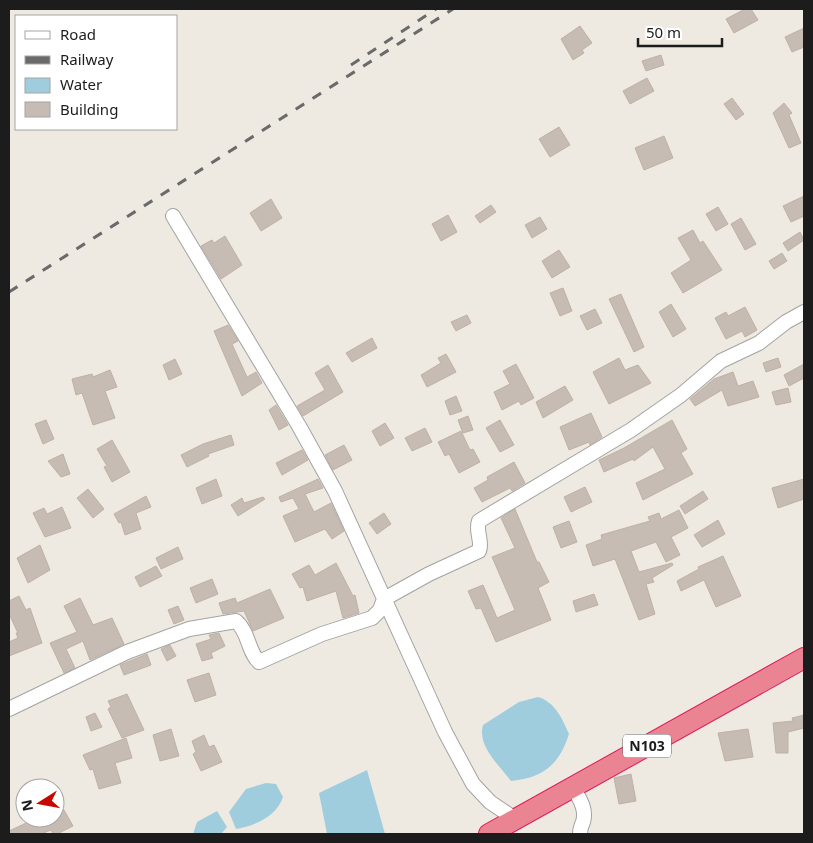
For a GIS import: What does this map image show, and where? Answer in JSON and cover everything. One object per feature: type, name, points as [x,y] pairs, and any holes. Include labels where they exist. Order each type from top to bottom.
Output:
[{"type":"highway","name":"N103","points":[[489,834],[804,658]]},
{"type":"street","points":[[173,216],[299,426],[335,491],[445,732],[473,784],[490,802],[515,820]]},
{"type":"street","points":[[9,709],[127,652],[189,629],[236,621],[251,645],[254,657],[262,662],[322,634],[372,618],[380,610],[384,599],[429,574],[476,554],[481,548],[477,532],[479,521],[631,430],[680,395],[721,361],[759,342],[786,322],[804,312]]},
{"type":"street","points":[[573,787],[583,804],[584,816],[580,834]]},
{"type":"water","points":[[538,697],[544,699],[553,707],[561,717],[569,734],[560,754],[548,768],[532,777],[511,781],[486,748],[482,733],[483,725],[519,702]]},
{"type":"water","points":[[367,770],[385,834],[327,834],[319,793]]},
{"type":"water","points":[[266,783],[276,784],[283,797],[280,804],[271,815],[258,823],[236,829],[229,812],[246,789]]},
{"type":"water","points":[[217,811],[227,827],[221,834],[193,834],[197,822]]},
{"type":"building","points":[[745,9],[751,9],[758,20],[734,33],[726,19]]},
{"type":"building","points":[[580,26],[592,43],[582,50],[584,53],[573,60],[561,39]]},
{"type":"building","points":[[804,28],[804,47],[792,52],[785,37]]},
{"type":"building","points":[[661,55],[664,65],[646,71],[642,61]]},
{"type":"building","points":[[647,78],[654,91],[630,104],[623,91]]},
{"type":"building","points":[[732,98],[744,114],[736,120],[724,104]]},
{"type":"building","points":[[784,103],[792,113],[789,115],[801,143],[789,148],[773,113]]},
{"type":"building","points":[[559,127],[570,145],[550,157],[539,139]]},
{"type":"building","points":[[664,136],[673,158],[644,170],[635,148]]},
{"type":"building","points":[[804,196],[804,216],[791,222],[783,206]]},
{"type":"building","points":[[271,199],[282,218],[261,231],[250,213]]},
{"type":"building","points":[[491,205],[496,212],[480,223],[475,216]]},
{"type":"building","points":[[718,207],[728,224],[716,231],[706,214]]},
{"type":"building","points":[[448,215],[457,232],[441,241],[432,224]]},
{"type":"building","points":[[540,217],[547,229],[532,238],[525,225]]},
{"type":"building","points":[[741,218],[756,244],[745,250],[731,224]]},
{"type":"building","points":[[693,230],[700,243],[703,241],[722,270],[683,293],[671,273],[691,260],[678,238]]},
{"type":"building","points":[[800,232],[804,240],[788,251],[783,243]]},
{"type":"building","points":[[225,236],[242,265],[221,279],[201,246],[212,240],[214,243]]},
{"type":"building","points":[[559,250],[570,267],[552,278],[542,261]]},
{"type":"building","points":[[782,253],[787,261],[774,269],[769,261]]},
{"type":"building","points":[[563,288],[572,311],[560,316],[550,293]]},
{"type":"building","points":[[621,294],[644,347],[634,352],[609,299]]},
{"type":"building","points":[[671,304],[686,329],[673,337],[659,312]]},
{"type":"building","points":[[745,307],[757,330],[745,337],[742,331],[726,339],[715,318],[726,312],[728,316]]},
{"type":"building","points":[[595,309],[602,323],[587,330],[580,316]]},
{"type":"building","points":[[467,315],[471,323],[456,331],[451,322]]},
{"type":"building","points":[[228,325],[238,341],[232,344],[247,377],[256,372],[262,383],[242,396],[214,331]]},
{"type":"building","points":[[372,338],[377,348],[352,362],[346,353]]},
{"type":"building","points":[[446,354],[456,372],[427,387],[421,375],[441,363],[438,358]]},
{"type":"building","points":[[619,358],[625,370],[638,365],[651,383],[609,404],[593,372]]},
{"type":"building","points":[[778,358],[781,367],[766,372],[763,363]]},
{"type":"building","points":[[175,359],[182,374],[169,380],[163,365]]},
{"type":"building","points":[[516,364],[534,398],[521,405],[519,401],[502,410],[494,392],[510,384],[503,371]]},
{"type":"building","points":[[804,364],[804,378],[789,386],[784,375]]},
{"type":"building","points":[[328,365],[343,392],[303,416],[297,406],[325,390],[315,373]]},
{"type":"building","points":[[110,370],[117,387],[105,391],[115,418],[93,425],[82,393],[76,395],[72,379],[92,374],[93,377]]},
{"type":"building","points":[[733,372],[738,386],[753,381],[759,397],[728,406],[722,390],[695,406],[690,399],[714,379]]},
{"type":"building","points":[[565,386],[573,400],[543,418],[536,402]]},
{"type":"building","points":[[788,388],[791,402],[776,405],[772,392]]},
{"type":"building","points":[[456,396],[462,411],[450,415],[445,401]]},
{"type":"building","points":[[276,405],[288,425],[279,430],[269,410]]},
{"type":"building","points":[[591,413],[602,437],[590,445],[589,442],[569,450],[560,427]]},
{"type":"building","points":[[468,416],[473,430],[463,433],[458,420]]},
{"type":"building","points":[[46,420],[54,439],[43,444],[35,424]]},
{"type":"building","points":[[500,420],[514,445],[500,452],[486,428]]},
{"type":"building","points":[[672,420],[687,449],[681,453],[693,474],[643,500],[636,483],[665,469],[653,447],[634,461],[633,459],[604,472],[599,460]]},
{"type":"building","points":[[385,423],[394,438],[380,446],[372,431]]},
{"type":"building","points":[[425,428],[432,442],[412,451],[405,438]]},
{"type":"building","points":[[461,431],[470,450],[473,449],[480,462],[459,473],[449,454],[445,456],[438,442]]},
{"type":"building","points":[[231,435],[234,445],[208,454],[209,456],[187,467],[181,455],[203,444]]},
{"type":"building","points":[[112,440],[130,472],[112,482],[104,467],[107,466],[97,449]]},
{"type":"building","points":[[344,445],[352,460],[333,470],[325,455]]},
{"type":"building","points":[[302,450],[308,460],[282,475],[276,463]]},
{"type":"building","points":[[63,454],[70,474],[61,477],[48,461]]},
{"type":"building","points":[[514,462],[525,483],[512,491],[510,488],[482,502],[474,488],[488,480],[487,477]]},
{"type":"building","points":[[216,479],[222,496],[202,504],[196,488]]},
{"type":"building","points":[[318,479],[323,488],[305,494],[314,512],[331,503],[344,531],[332,539],[325,529],[295,542],[283,516],[299,509],[293,498],[281,502],[279,497]]},
{"type":"building","points":[[804,479],[804,499],[778,508],[772,488]]},
{"type":"building","points":[[585,487],[592,502],[571,512],[564,497]]},
{"type":"building","points":[[88,489],[104,509],[93,518],[77,498]]},
{"type":"building","points":[[703,491],[708,499],[685,514],[680,506]]},
{"type":"building","points":[[146,496],[151,507],[136,513],[141,529],[125,535],[121,522],[119,523],[114,514]]},
{"type":"building","points":[[263,497],[265,499],[238,516],[231,505],[242,498],[244,503]]},
{"type":"building","points":[[62,507],[71,528],[45,537],[33,513],[44,508],[47,514]]},
{"type":"building","points":[[515,509],[537,562],[539,562],[549,582],[538,588],[551,620],[496,642],[481,608],[476,609],[468,591],[483,585],[497,618],[515,610],[492,557],[515,548],[501,518]]},
{"type":"building","points":[[679,510],[688,528],[671,537],[680,555],[666,562],[656,542],[631,551],[639,572],[672,563],[673,565],[652,578],[654,582],[646,584],[655,614],[639,620],[615,559],[593,566],[586,545],[602,539],[601,535],[650,521],[648,517],[659,513],[661,519]]},
{"type":"building","points":[[384,513],[391,524],[377,534],[369,523]]},
{"type":"building","points":[[718,520],[725,534],[702,547],[694,535]]},
{"type":"building","points":[[569,521],[577,542],[561,548],[553,527]]},
{"type":"building","points":[[40,545],[50,570],[28,583],[17,558]]},
{"type":"building","points":[[178,547],[183,559],[161,569],[156,558]]},
{"type":"building","points":[[723,556],[741,596],[716,607],[704,580],[681,591],[677,581],[699,569],[698,567]]},
{"type":"building","points":[[336,563],[353,596],[355,595],[359,613],[343,618],[336,591],[307,601],[303,587],[300,588],[292,574],[309,565],[315,575]]},
{"type":"building","points":[[156,566],[162,576],[140,587],[135,577]]},
{"type":"building","points":[[212,579],[218,594],[196,603],[190,588]]},
{"type":"building","points":[[270,589],[284,618],[253,631],[244,611],[223,614],[219,603],[235,598],[237,603]]},
{"type":"building","points":[[594,594],[598,605],[576,612],[573,601]]},
{"type":"building","points":[[19,596],[26,610],[30,608],[42,643],[9,656],[9,642],[18,638],[16,633],[18,633],[9,614],[9,601]]},
{"type":"building","points":[[80,598],[93,625],[112,618],[124,644],[90,660],[83,641],[66,649],[75,668],[64,673],[50,643],[77,632],[64,606]]},
{"type":"building","points":[[178,606],[184,620],[174,624],[168,610]]},
{"type":"building","points":[[219,633],[225,646],[211,653],[213,658],[202,661],[196,644],[211,639],[209,635]]},
{"type":"building","points":[[170,645],[176,656],[167,661],[161,649]]},
{"type":"building","points":[[147,654],[151,665],[124,675],[120,665]]},
{"type":"building","points":[[209,673],[216,695],[195,702],[187,680]]},
{"type":"building","points":[[127,694],[144,730],[122,738],[108,709],[111,707],[108,701]]},
{"type":"building","points":[[95,713],[102,727],[91,731],[86,717]]},
{"type":"building","points":[[804,715],[804,728],[788,732],[788,753],[776,753],[773,723],[793,721],[792,718]]},
{"type":"building","points":[[171,729],[179,756],[160,761],[153,735]]},
{"type":"building","points":[[748,729],[753,757],[725,761],[718,733]]},
{"type":"building","points":[[204,735],[209,747],[214,745],[222,762],[201,771],[193,754],[196,752],[192,741]]},
{"type":"building","points":[[126,738],[132,758],[115,763],[121,783],[99,789],[93,769],[90,770],[83,755]]},
{"type":"building","points":[[631,774],[636,801],[619,804],[614,778]]},
{"type":"building","points":[[65,812],[73,826],[57,834],[53,834],[51,830],[41,834],[9,834],[9,831],[15,828],[65,828]]},
{"type":"railway","points":[[351,65],[436,9]]},
{"type":"railway","points":[[9,292],[453,9]]}]
